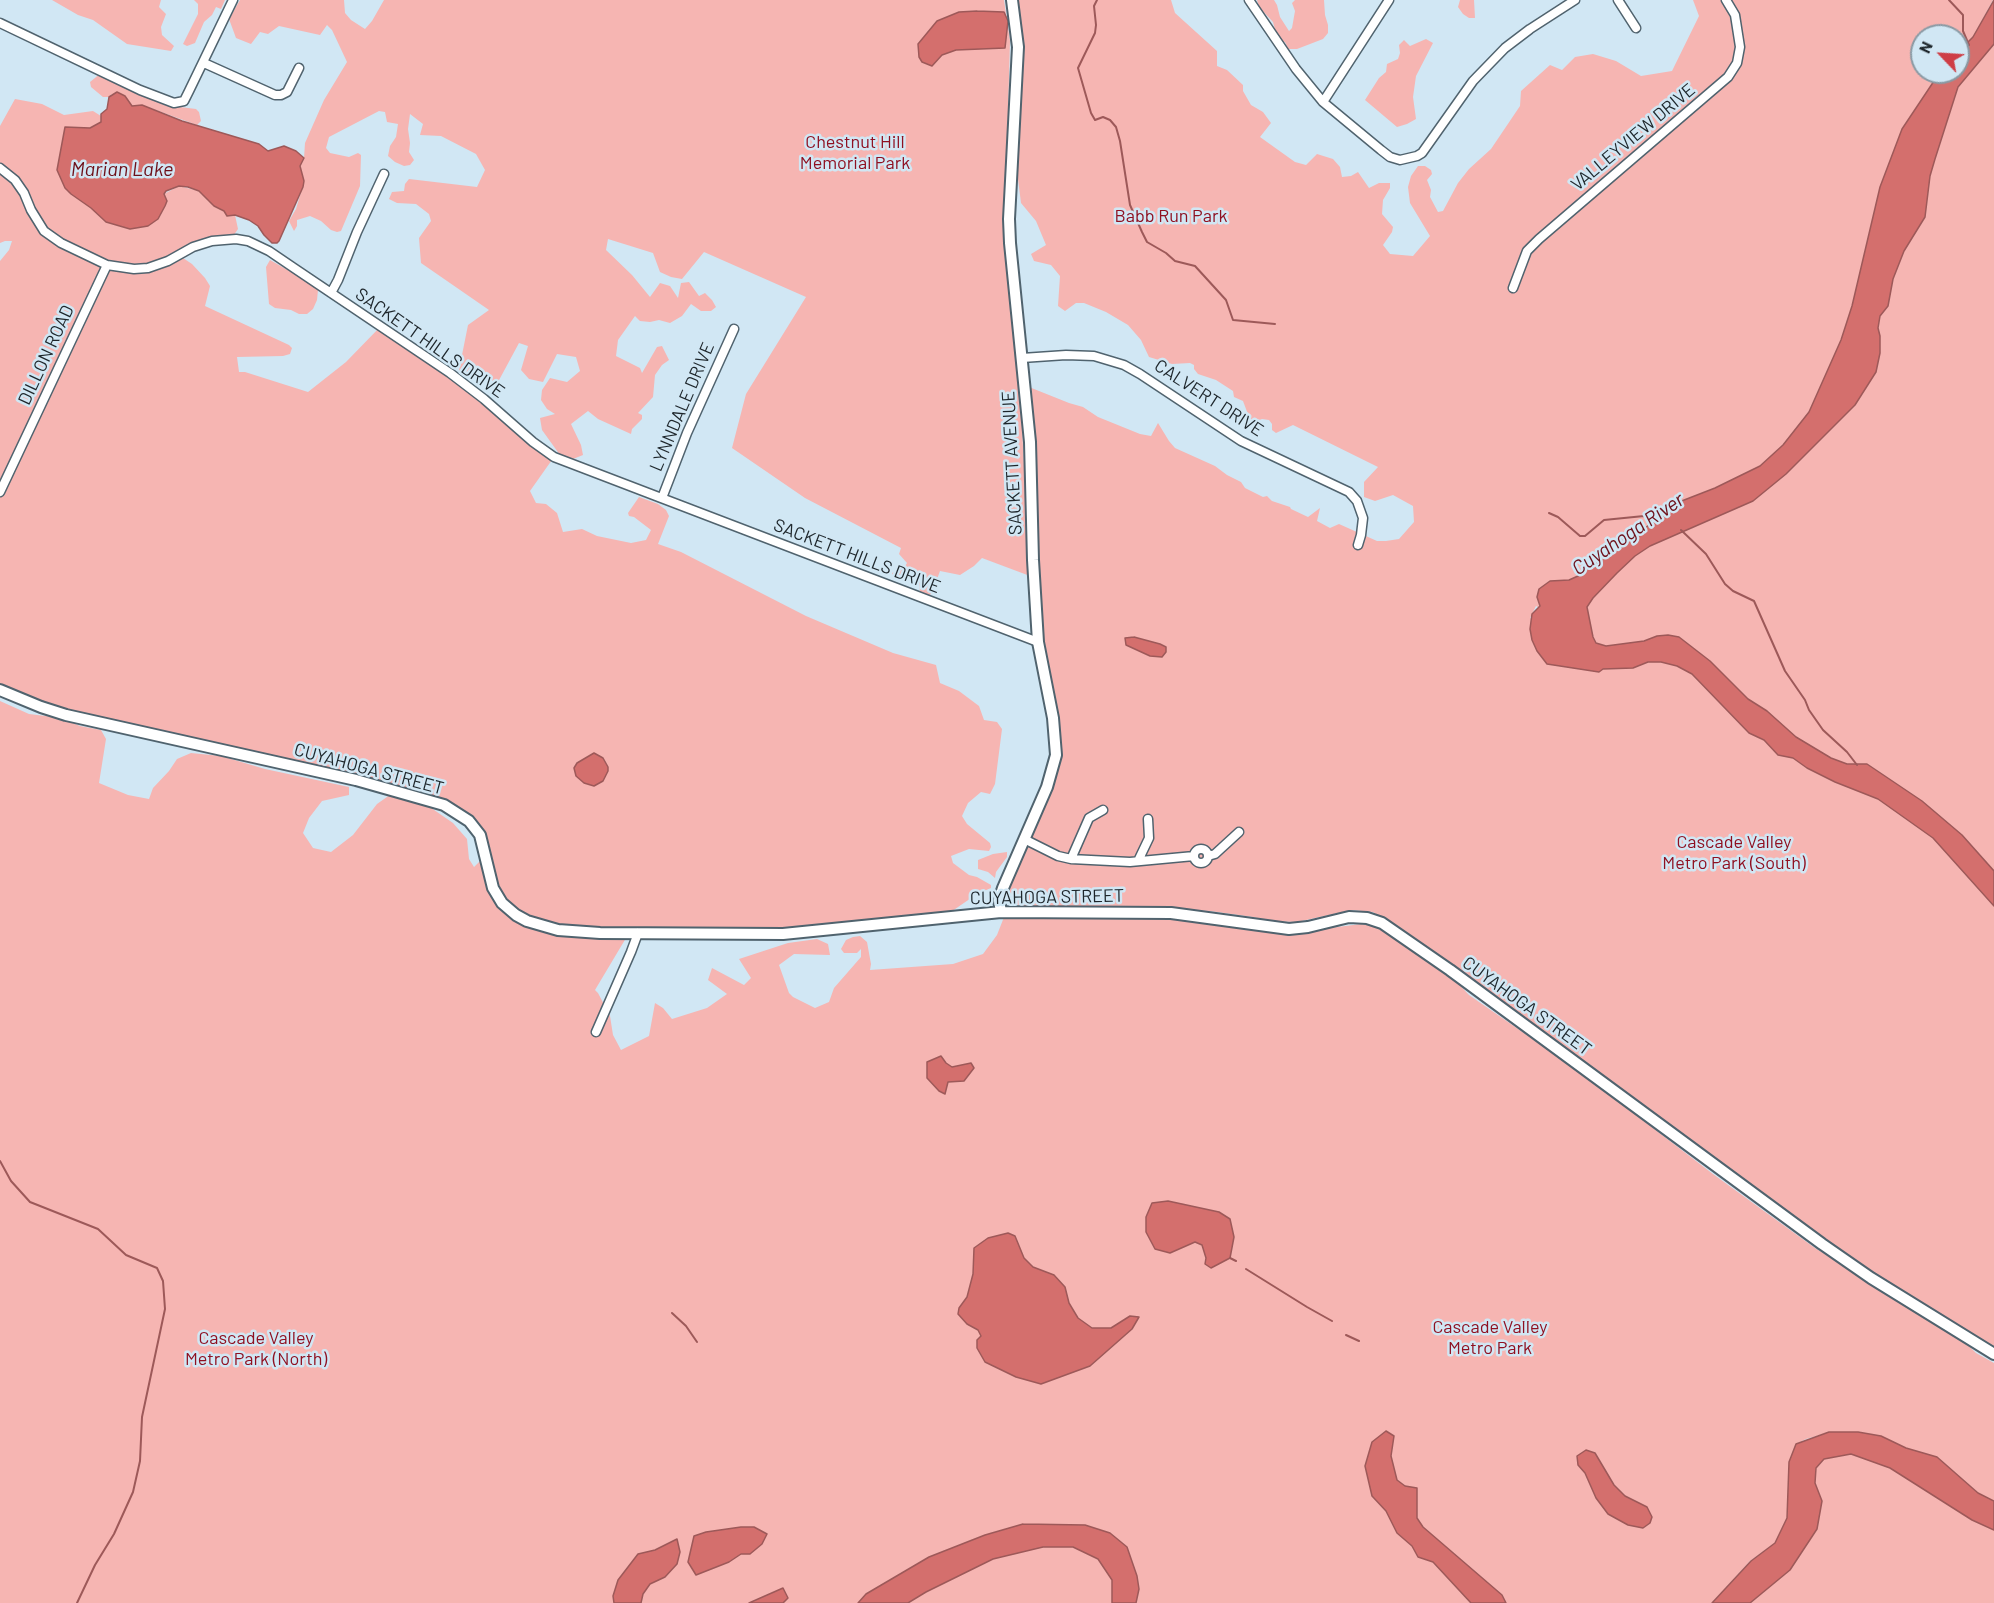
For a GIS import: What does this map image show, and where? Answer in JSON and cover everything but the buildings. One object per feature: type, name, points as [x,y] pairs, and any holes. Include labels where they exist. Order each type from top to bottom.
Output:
[{"type":"street","points":[[0,23],[174,104],[184,101],[233,0]]},
{"type":"street","name":"SACKETT AVENUE","points":[[1001,912],[1000,895],[1047,787],[1056,755],[1053,718],[1038,642],[1030,442],[1009,219],[1018,47],[1012,0]]},
{"type":"street","points":[[1249,0],[1296,69],[1323,102],[1386,154],[1395,159],[1406,160],[1422,153],[1463,94],[1488,64],[1524,33],[1575,0]]},
{"type":"street","points":[[1323,102],[1389,0]]},
{"type":"street","points":[[1618,0],[1636,28]]},
{"type":"street","name":"VALLEYVIEW DRIVE","points":[[1513,288],[1527,251],[1539,238],[1728,77],[1737,63],[1740,47],[1735,15],[1726,0]]},
{"type":"street","points":[[204,63],[274,95],[286,92],[299,68]]},
{"type":"street","name":"SACKETT HILLS DRIVE","points":[[0,168],[15,180],[44,231],[61,243],[107,265],[134,269],[148,268],[168,261],[203,243],[236,239],[248,241],[269,252],[331,293],[473,390],[554,457],[1038,642]]},
{"type":"street","points":[[331,293],[339,280],[357,232],[384,174]]},
{"type":"street","name":"DILLON ROAD","points":[[0,492],[107,265]]},
{"type":"street","name":"LYNNDALE DRIVE","points":[[662,498],[687,433],[734,329]]},
{"type":"street","name":"CALVERT DRIVE","points":[[1022,358],[1066,354],[1094,356],[1124,365],[1241,441],[1349,492],[1360,507],[1364,518],[1358,545]]},
{"type":"street","name":"CUYAHOGA STREET","points":[[0,690],[44,708],[97,723],[356,780],[444,805],[469,821],[480,835],[493,888],[502,903],[516,915],[538,925],[558,930],[638,933],[807,933],[1001,912],[1171,913],[1289,929],[1308,927],[1349,916],[1367,918],[1382,923],[1450,970],[1821,1244],[1871,1278],[1994,1354]]},
{"type":"street","points":[[1071,859],[1089,818],[1103,810]]},
{"type":"street","points":[[1138,861],[1149,838],[1148,819]]},
{"type":"street","points":[[1024,839],[1058,856],[1071,859],[1138,861],[1194,856],[1200,849],[1208,856],[1215,854],[1239,832]]},
{"type":"street","points":[[596,1032],[638,933]]},
{"type":"green space","points":[[52,0],[161,0],[159,7],[166,14],[161,27],[162,35],[174,46],[171,51],[127,44],[93,20],[78,15]]},
{"type":"green space","points":[[194,0],[225,0],[221,9],[216,7],[212,15],[204,22],[195,43],[187,46],[183,44],[198,14],[198,4]]},
{"type":"green space","name":"Chestnut Hill Memorial Park","points":[[240,0],[344,0],[345,13],[365,29],[384,0],[1004,0],[1010,41],[1005,223],[1020,391],[1030,576],[982,558],[960,575],[940,571],[930,595],[920,593],[919,577],[912,571],[902,579],[894,577],[892,573],[904,568],[907,563],[899,554],[901,548],[805,498],[732,448],[746,394],[806,297],[704,252],[682,279],[660,272],[653,253],[608,239],[606,250],[632,275],[650,297],[660,283],[670,286],[678,298],[681,283],[689,282],[699,296],[705,293],[716,307],[711,311],[701,311],[691,304],[682,316],[670,323],[659,320],[640,321],[635,316],[618,340],[616,356],[640,368],[642,373],[657,347],[662,346],[669,360],[655,375],[653,397],[638,413],[642,415],[642,419],[632,429],[631,434],[598,419],[588,411],[571,424],[583,455],[573,459],[560,455],[542,430],[540,418],[555,414],[547,409],[541,400],[542,390],[550,378],[567,382],[580,371],[576,357],[557,354],[543,382],[529,379],[521,370],[528,346],[519,343],[498,382],[484,383],[469,378],[459,370],[468,325],[489,310],[421,263],[419,238],[431,221],[429,214],[416,204],[397,203],[389,199],[392,192],[404,191],[409,179],[477,187],[485,170],[476,154],[441,136],[420,135],[423,124],[410,114],[409,152],[414,160],[410,165],[404,166],[388,156],[390,146],[396,137],[398,124],[387,122],[385,112],[379,111],[329,137],[326,148],[330,153],[349,157],[358,153],[361,155],[360,186],[341,231],[331,230],[321,221],[310,216],[297,220],[294,231],[289,221],[296,209],[301,192],[300,166],[304,158],[305,143],[324,100],[347,62],[332,30],[327,25],[320,35],[279,26],[268,34],[260,32],[251,44],[236,38],[229,19]]},
{"type":"green space","points":[[1012,0],[1171,0],[1175,13],[1217,51],[1217,66],[1227,70],[1243,85],[1243,91],[1251,105],[1263,112],[1271,123],[1260,137],[1295,162],[1306,165],[1317,154],[1333,159],[1340,167],[1342,177],[1358,172],[1369,188],[1379,183],[1390,183],[1390,188],[1383,200],[1382,214],[1393,227],[1383,245],[1390,254],[1413,256],[1430,236],[1410,203],[1408,187],[1411,176],[1418,166],[1425,166],[1431,170],[1432,174],[1427,180],[1431,190],[1430,197],[1438,212],[1443,211],[1458,183],[1469,169],[1491,149],[1520,106],[1521,91],[1550,65],[1562,70],[1575,57],[1593,54],[1616,61],[1641,76],[1672,71],[1699,16],[1693,0],[1993,0],[1970,40],[1970,24],[1910,24],[1910,84],[1932,84],[1880,187],[1852,306],[1841,340],[1809,412],[1783,445],[1760,466],[1676,504],[1713,514],[1869,371],[1899,185],[1955,96],[1958,87],[1961,84],[1970,84],[1970,73],[1994,44],[1994,1354],[1871,1278],[1382,923],[1379,916],[1373,912],[1352,910],[1297,922],[1269,921],[1210,911],[1084,906],[1025,907],[1016,904],[1013,893],[1000,895],[1056,755],[1038,642],[1024,385],[1083,407],[1098,417],[1140,434],[1151,436],[1158,423],[1175,448],[1215,466],[1241,482],[1245,488],[1263,497],[1267,496],[1272,501],[1290,507],[1308,517],[1320,508],[1317,521],[1330,528],[1339,524],[1377,541],[1386,541],[1399,539],[1414,522],[1413,506],[1393,495],[1375,501],[1364,497],[1364,482],[1378,467],[1293,425],[1276,433],[1272,430],[1269,420],[1262,419],[1254,422],[1249,417],[1243,401],[1234,397],[1233,391],[1216,380],[1198,374],[1194,365],[1190,363],[1172,364],[1149,357],[1141,340],[1128,325],[1106,312],[1084,303],[1076,303],[1065,311],[1058,306],[1060,276],[1051,265],[1034,261],[1031,254],[1046,245],[1036,221],[1021,203],[1018,179],[1012,177],[1017,84]],"holes":[[[1536,606],[1591,635],[1530,618]]]},
{"type":"green space","points":[[1257,0],[1274,0],[1280,17],[1289,31],[1292,28],[1295,11],[1292,3],[1295,0],[1324,0],[1328,33],[1323,39],[1297,49],[1288,49],[1285,42],[1278,41],[1273,22],[1259,7]]},
{"type":"green space","points":[[1460,0],[1474,0],[1475,18],[1469,18],[1463,14],[1458,7]]},
{"type":"green space","points":[[1426,39],[1433,43],[1416,76],[1413,97],[1416,119],[1397,127],[1365,100],[1379,78],[1386,72],[1387,64],[1398,59],[1399,45],[1404,40],[1410,46]]},
{"type":"green space","points":[[101,73],[164,105],[196,109],[201,121],[197,125],[142,105],[132,106],[122,94],[103,97],[91,87],[90,82]]},
{"type":"green space","points":[[15,99],[42,104],[64,115],[93,111],[101,116],[101,122],[90,128],[65,127],[57,170],[65,188],[106,222],[130,229],[148,226],[158,219],[165,206],[167,201],[164,194],[179,186],[199,191],[227,216],[235,215],[238,229],[231,239],[203,243],[180,256],[192,264],[210,286],[205,306],[292,348],[290,354],[283,356],[237,357],[239,372],[308,392],[346,362],[380,327],[473,390],[554,457],[530,491],[536,503],[546,504],[557,513],[563,532],[582,529],[597,536],[631,543],[646,540],[651,530],[634,517],[629,516],[628,513],[639,497],[658,504],[666,510],[669,516],[658,544],[681,552],[806,616],[893,653],[936,665],[940,683],[959,691],[979,706],[984,720],[997,722],[1002,729],[995,784],[990,794],[981,792],[968,803],[962,816],[967,824],[990,843],[991,847],[989,851],[969,849],[951,856],[953,863],[969,875],[991,885],[991,888],[977,894],[942,918],[804,933],[629,933],[595,990],[610,1016],[613,1035],[621,1050],[649,1036],[655,1003],[663,1008],[672,1019],[707,1008],[727,994],[708,980],[712,968],[744,985],[751,978],[739,959],[788,943],[817,939],[828,944],[830,955],[794,954],[779,965],[789,993],[815,1008],[829,1002],[834,988],[861,957],[861,949],[857,953],[844,953],[841,949],[846,940],[860,936],[867,942],[870,970],[953,964],[983,954],[997,935],[1006,912],[1171,913],[1175,916],[1185,914],[1307,934],[1322,929],[1361,924],[1379,927],[1410,945],[1454,979],[1469,995],[1576,1069],[1713,1174],[1815,1248],[1895,1297],[1927,1320],[1963,1340],[1976,1353],[1994,1363],[1994,1501],[1978,1493],[1937,1457],[1906,1448],[1881,1436],[1858,1432],[1830,1432],[1806,1439],[1796,1444],[1789,1462],[1787,1518],[1775,1543],[1750,1561],[1712,1603],[0,1603],[0,701],[29,714],[62,718],[80,726],[101,730],[106,739],[99,783],[128,795],[149,799],[153,788],[177,759],[191,753],[221,756],[265,769],[349,787],[349,795],[322,801],[309,818],[303,833],[313,848],[331,852],[353,835],[377,804],[394,792],[424,803],[453,823],[467,839],[469,859],[474,867],[486,855],[480,835],[474,827],[462,815],[444,805],[356,780],[66,715],[0,689],[0,492],[3,485],[0,483],[0,261],[9,250],[12,241],[0,243],[0,126]]},
{"type":"green space","points":[[270,260],[318,290],[313,309],[307,314],[275,308],[269,304],[266,267]]},
{"type":"green space","points":[[1007,852],[1007,857],[996,872],[995,878],[988,872],[978,869],[978,860]]},
{"type":"green space","points":[[1851,1454],[1890,1468],[1972,1520],[1994,1530],[1994,1603],[1750,1603],[1790,1570],[1817,1529],[1822,1501],[1815,1483],[1816,1468],[1824,1459]]},
{"type":"water","points":[[1994,0],[1994,44],[1970,73],[1970,40]]},
{"type":"water","points":[[959,12],[1004,12],[1008,21],[1005,48],[956,50],[942,55],[932,66],[922,62],[919,57],[918,44],[937,21]]},
{"type":"water","points":[[1932,84],[1961,84],[1930,176],[1925,217],[1904,251],[1893,279],[1888,306],[1880,316],[1878,328],[1880,353],[1876,372],[1855,405],[1786,474],[1753,501],[1650,546],[1617,573],[1587,607],[1596,643],[1606,646],[1644,641],[1657,636],[1679,637],[1710,661],[1748,699],[1767,711],[1796,737],[1831,758],[1847,764],[1867,764],[1922,801],[1962,835],[1994,871],[1994,906],[1933,838],[1878,799],[1835,782],[1793,758],[1778,755],[1764,740],[1749,733],[1692,674],[1677,666],[1661,662],[1648,662],[1633,668],[1603,669],[1599,672],[1547,664],[1537,651],[1530,629],[1532,614],[1540,606],[1537,597],[1539,589],[1550,581],[1569,580],[1578,576],[1614,542],[1645,528],[1679,502],[1715,488],[1760,466],[1783,445],[1809,412],[1841,340],[1852,306],[1880,187],[1902,129]]},
{"type":"water","name":"Marian Lake","points":[[117,92],[125,96],[132,106],[142,105],[182,121],[259,144],[268,151],[284,146],[296,151],[304,158],[300,166],[304,181],[303,187],[279,241],[272,243],[258,226],[249,220],[235,215],[227,216],[199,191],[188,187],[179,186],[166,191],[164,194],[167,201],[158,219],[148,226],[130,229],[106,222],[71,194],[65,188],[57,170],[65,127],[90,128],[101,122],[101,114],[107,109],[109,97]]},
{"type":"water","points":[[1134,637],[1160,644],[1166,647],[1166,652],[1162,657],[1150,656],[1126,645],[1125,638]]},
{"type":"water","points":[[594,753],[603,758],[608,771],[603,781],[594,786],[584,783],[576,776],[574,768],[577,763]]},
{"type":"water","points":[[941,1056],[952,1067],[971,1063],[974,1068],[964,1081],[948,1082],[945,1094],[927,1078],[927,1062]]},
{"type":"water","points":[[1168,1201],[1219,1212],[1230,1219],[1234,1237],[1230,1258],[1211,1268],[1205,1264],[1206,1258],[1202,1245],[1195,1242],[1170,1253],[1155,1249],[1146,1232],[1146,1217],[1152,1203]]},
{"type":"water","points":[[1008,1233],[1015,1236],[1024,1258],[1033,1267],[1054,1275],[1065,1287],[1069,1303],[1078,1318],[1092,1328],[1111,1328],[1130,1316],[1139,1317],[1132,1329],[1090,1366],[1041,1384],[1016,1377],[985,1362],[977,1348],[977,1340],[981,1336],[978,1330],[967,1324],[958,1314],[959,1308],[967,1297],[973,1274],[974,1248],[988,1238]]},
{"type":"water","points":[[1386,1431],[1394,1436],[1391,1456],[1397,1480],[1405,1486],[1417,1488],[1417,1518],[1423,1527],[1502,1595],[1506,1603],[1471,1603],[1433,1562],[1418,1557],[1412,1546],[1397,1533],[1386,1511],[1372,1496],[1365,1466],[1372,1442]]},
{"type":"water","points":[[1829,1432],[1858,1432],[1881,1436],[1906,1448],[1937,1457],[1978,1493],[1994,1501],[1994,1530],[1972,1520],[1890,1468],[1851,1454],[1824,1459],[1816,1468],[1815,1483],[1822,1501],[1817,1529],[1790,1570],[1750,1603],[1712,1603],[1751,1561],[1775,1543],[1787,1518],[1789,1462],[1796,1444]]},
{"type":"water","points":[[1586,1450],[1595,1453],[1614,1485],[1625,1496],[1647,1507],[1652,1517],[1650,1523],[1643,1528],[1628,1525],[1608,1514],[1596,1498],[1585,1473],[1578,1465],[1577,1456]]},
{"type":"water","points":[[1023,1524],[1085,1525],[1110,1533],[1127,1547],[1137,1576],[1139,1589],[1136,1603],[1112,1603],[1112,1580],[1098,1559],[1073,1547],[1043,1547],[993,1559],[908,1603],[858,1603],[866,1594],[929,1557],[985,1535]]},
{"type":"water","points":[[741,1527],[754,1527],[767,1534],[762,1544],[750,1554],[741,1554],[729,1562],[696,1575],[688,1562],[694,1536]]},
{"type":"water","points":[[677,1539],[680,1552],[677,1564],[665,1577],[650,1584],[643,1594],[641,1603],[614,1603],[613,1596],[618,1580],[638,1554],[655,1550]]},
{"type":"water","points":[[783,1588],[788,1598],[783,1603],[749,1603]]},
{"type":"waterway","points":[[1097,0],[1094,6],[1095,33],[1078,68],[1095,120],[1103,117],[1110,120],[1116,127],[1130,205],[1147,242],[1175,261],[1195,266],[1226,300],[1233,320],[1275,324]]},
{"type":"waterway","points":[[1949,0],[1963,15],[1963,24]]},
{"type":"waterway","name":"Cuyahoga River","points":[[1549,513],[1558,517],[1580,536],[1585,536],[1604,520],[1644,516],[1653,521]]},
{"type":"waterway","points":[[1681,530],[1706,554],[1725,584],[1733,591],[1754,601],[1785,671],[1805,700],[1809,710],[1823,730],[1847,752],[1857,765]]},
{"type":"waterway","points":[[0,1161],[11,1181],[30,1202],[98,1229],[126,1255],[157,1268],[163,1281],[165,1309],[142,1417],[140,1461],[133,1492],[114,1534],[95,1565],[77,1603]]},
{"type":"waterway","points":[[1230,1258],[1236,1261]]},
{"type":"waterway","points":[[1246,1269],[1332,1321]]},
{"type":"waterway","points":[[672,1313],[686,1326],[697,1342]]},
{"type":"waterway","points":[[1346,1335],[1359,1341]]},
{"type":"park label","name":"Babb Run Park","points":[[1171,216]]},
{"type":"park label","name":"Cascade Valley Metro Park (South)","points":[[1734,852]]},
{"type":"park label","name":"Cascade Valley Metro Park","points":[[1490,1337]]},
{"type":"park label","name":"Cascade Valley Metro Park (North)","points":[[256,1348]]}]
